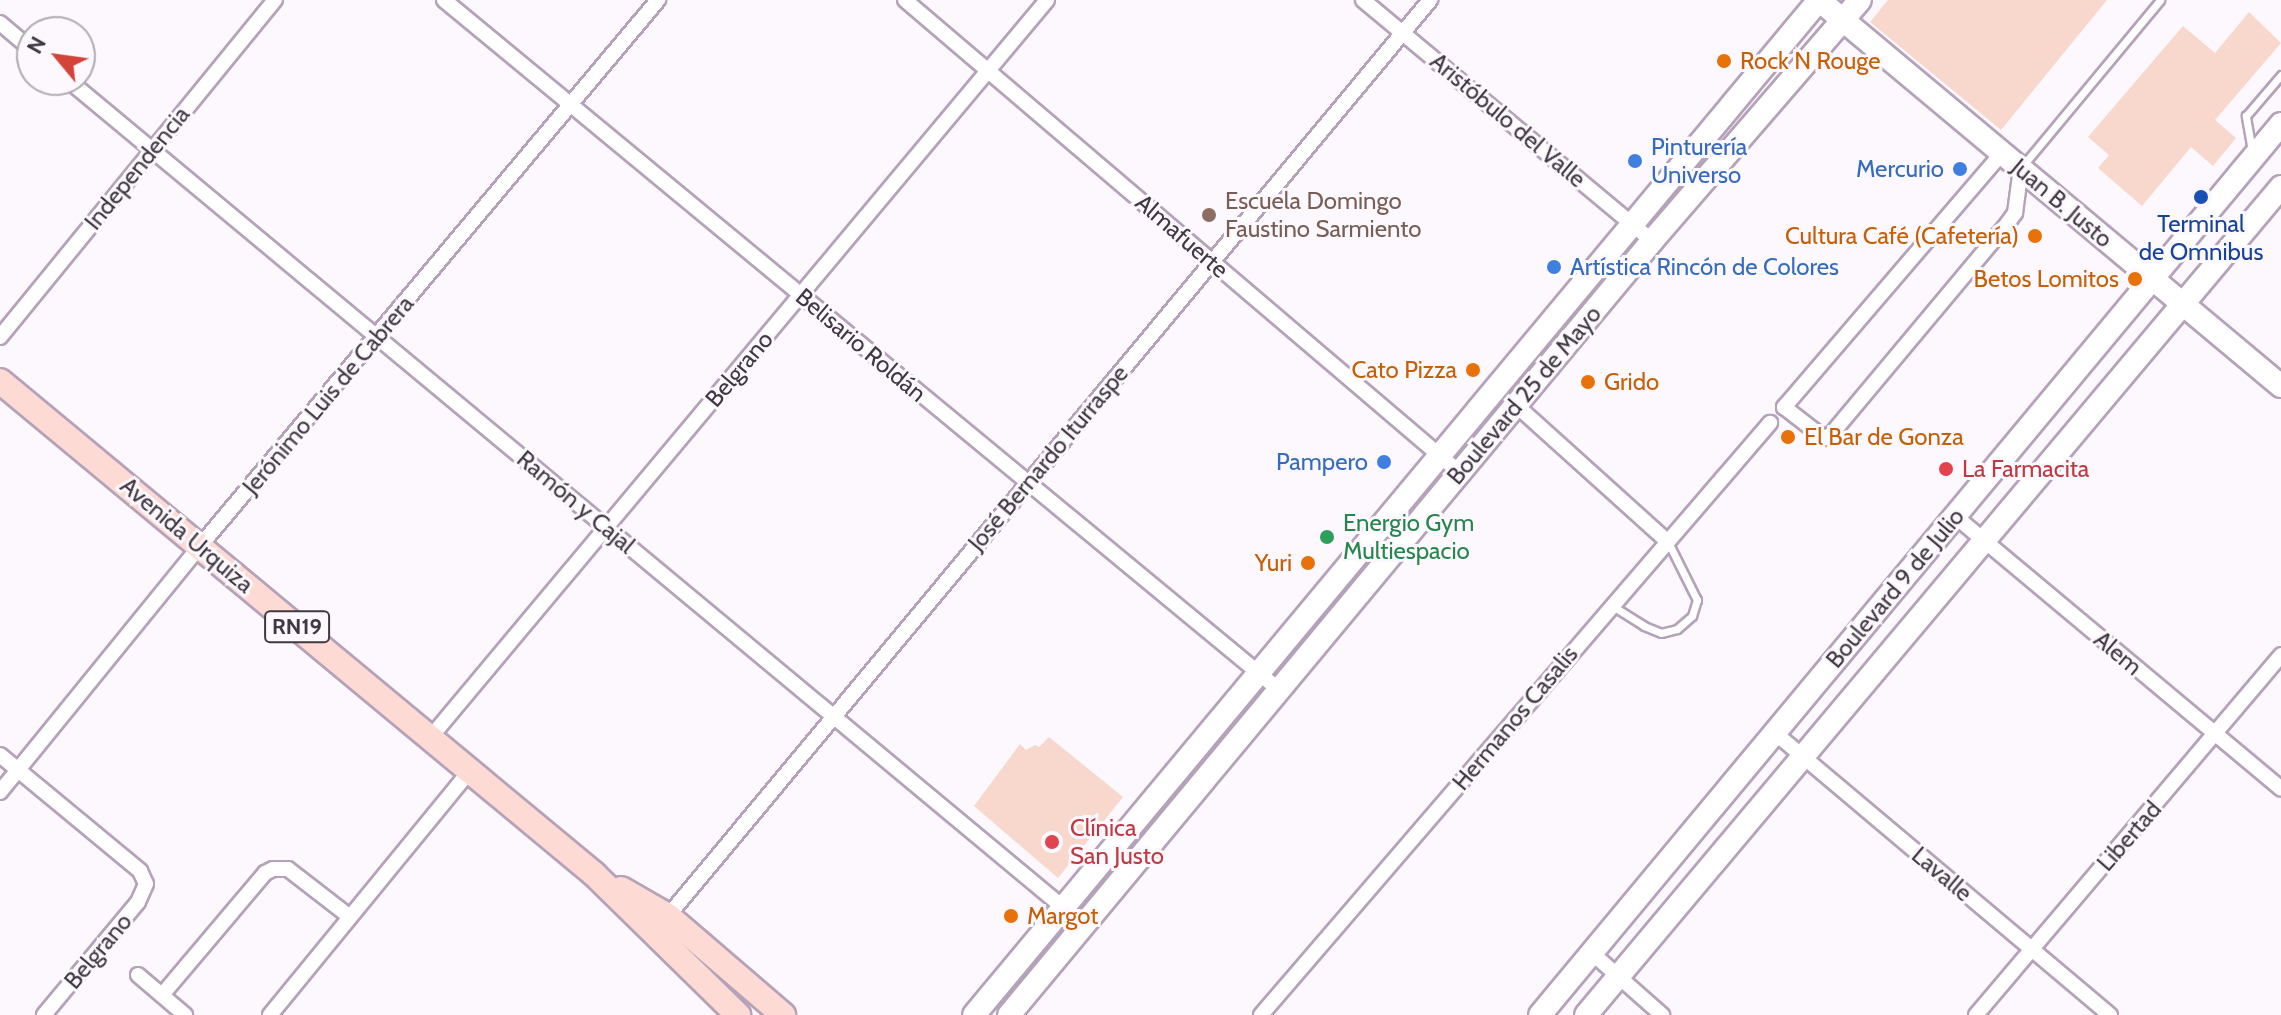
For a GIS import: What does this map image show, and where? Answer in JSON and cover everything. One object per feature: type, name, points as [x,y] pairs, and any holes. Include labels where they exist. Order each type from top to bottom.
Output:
[{"type":"main road","name":"Juan B. Justo","points":[[1819,0],[2281,386]]},
{"type":"main road","name":"Boulevard 25 de Mayo","points":[[974,1015],[1819,0]]},
{"type":"main road","name":"Boulevard 25 de Mayo","points":[[1009,1015],[1652,241],[1860,0]]},
{"type":"main road","name":"Boulevard 9 de Julio","points":[[1540,1015],[2281,124]]},
{"type":"main road","name":"Boulevard 9 de Julio","points":[[1586,1015],[2281,187]]},
{"type":"main road","name":"Avenida Urquiza","points":[[0,381],[594,874],[738,1015]]},
{"type":"main road","name":"Avenida Urquiza","points":[[594,874],[668,916],[783,1015]]},
{"type":"street","name":"Independencia","points":[[0,337],[275,0]]},
{"type":"street","name":"Belisario Roldán","points":[[444,0],[1278,689]]},
{"type":"street","name":"Jerónimo Luis de Cabrera","points":[[0,792],[200,546],[658,0]]},
{"type":"street","name":"Almafuerte","points":[[905,0],[1459,472]]},
{"type":"street","name":"Belgrano","points":[[430,738],[1047,0]]},
{"type":"street","name":"Aristóbulo del Valle","points":[[1363,0],[1652,241]]},
{"type":"street","name":"José Bernardo Iturraspe","points":[[668,916],[1430,0]]},
{"type":"street","points":[[0,23],[16,36]]},
{"type":"street","name":"Ramón y Cajal","points":[[87,96],[1083,924]]},
{"type":"street","points":[[2002,153],[1784,407],[1824,438],[1829,437],[2015,213],[2021,168]]},
{"type":"street","points":[[1517,406],[1667,541]]},
{"type":"street","name":"Hermanos Casalis","points":[[1261,1015],[1770,423]]},
{"type":"street","name":"Alem","points":[[1955,516],[2281,789]]},
{"type":"street","name":"Libertad","points":[[1976,1015],[2281,655]]},
{"type":"street","name":"Lavalle","points":[[1775,733],[2110,1015]]},
{"type":"street","points":[[0,755],[18,770]]},
{"type":"street","name":"Belgrano","points":[[18,770],[140,871],[146,884],[138,902],[44,1015]]},
{"type":"street","points":[[270,1015],[470,771]]},
{"type":"street","points":[[162,995],[265,873],[273,869],[288,869],[350,917]]},
{"type":"street","points":[[1592,953],[1662,1015]]},
{"type":"street","points":[[138,975],[185,1015]]},
{"type":"lane","points":[[2021,168],[2160,0]]},
{"type":"lane","points":[[2253,157],[2246,116],[2281,75]]},
{"type":"lane","points":[[1611,605],[1661,633],[1677,629],[1692,616],[1697,600],[1667,541]]},
{"type":"building","points":[[1888,0],[2107,0],[2001,130],[1870,22]]},
{"type":"building","points":[[2249,12],[2281,43],[2215,120],[2236,138],[2213,166],[2191,147],[2142,206],[2098,168],[2109,155],[2088,137],[2183,26],[2215,53]]},
{"type":"building","name":"Clínica San Justo","points":[[1049,737],[1123,797],[1058,878],[974,806],[1020,744],[1026,750],[1035,745],[1039,747]]},
{"type":"place","name":"Rock N Rouge","points":[[1724,61]]},
{"type":"place","name":"Pinturería Universo","points":[[1635,161]]},
{"type":"place","name":"Mercurio","points":[[1960,169]]},
{"type":"place","name":"Terminal de Omnibus","points":[[2201,197]]},
{"type":"place","name":"Escuela Domingo Faustino Sarmiento","points":[[1209,215]]},
{"type":"place","name":"Cultura Café (Cafetería)","points":[[2035,236]]},
{"type":"place","name":"Artística Rincón de Colores","points":[[1554,267]]},
{"type":"place","name":"Betos Lomitos","points":[[2135,279]]},
{"type":"place","name":"Cato Pizza","points":[[1473,370]]},
{"type":"place","name":"Grido","points":[[1588,382]]},
{"type":"place","name":"El Bar de Gonza","points":[[1788,437]]},
{"type":"place","name":"Pampero","points":[[1384,462]]},
{"type":"place","name":"La Farmacita","points":[[1946,469]]},
{"type":"place","name":"Energio Gym Multiespacio","points":[[1327,537]]},
{"type":"place","name":"Yuri","points":[[1308,563]]},
{"type":"place","name":"Clínica San Justo","points":[[1052,842]]},
{"type":"place","name":"Margot","points":[[1011,916]]}]
